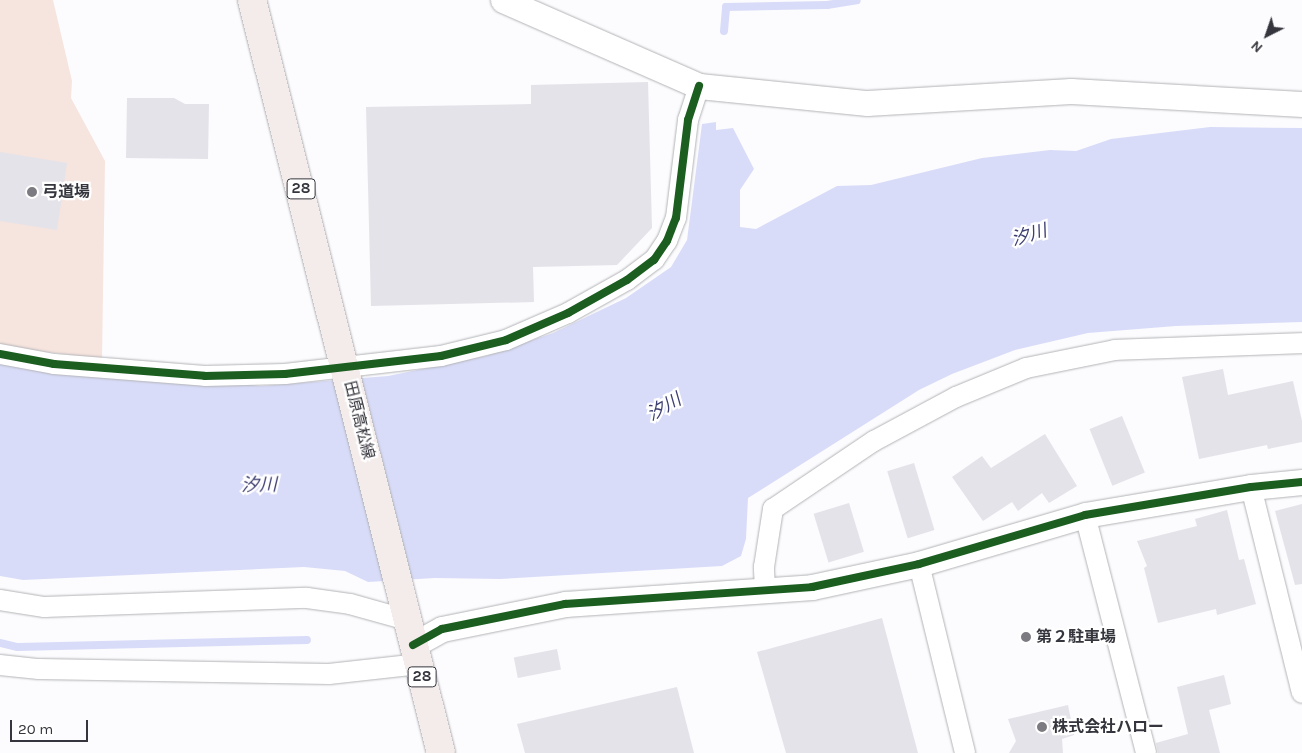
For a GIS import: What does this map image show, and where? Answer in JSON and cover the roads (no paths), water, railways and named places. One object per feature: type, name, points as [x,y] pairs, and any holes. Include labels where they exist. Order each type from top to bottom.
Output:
[{"type":"main road","name":"田原高松線","points":[[252,0],[441,753]]},
{"type":"street","points":[[503,0],[699,86],[867,103],[1071,90],[1302,104]]},
{"type":"street","points":[[0,354],[54,364],[205,376],[347,374],[441,356],[506,340],[576,308],[627,280],[654,260],[667,241],[676,218],[688,120],[699,86]]},
{"type":"street","points":[[765,588],[764,567],[773,509],[874,441],[956,397],[1026,368],[1115,350],[1302,343]]},
{"type":"street","points":[[0,665],[39,669],[329,674],[411,632],[442,629],[565,604],[765,588],[812,587],[919,564],[1085,516],[1251,487],[1302,482]]},
{"type":"street","points":[[1251,487],[1302,693]]},
{"type":"street","points":[[1085,516],[1146,753]]},
{"type":"street","points":[[919,564],[965,753]]},
{"type":"street","points":[[0,600],[44,607],[307,598],[350,604],[411,632]]},
{"type":"water","name":"汐川","points":[[716,122],[716,130],[733,128],[754,169],[740,190],[740,227],[756,229],[837,186],[871,185],[982,158],[1050,150],[1076,151],[1111,139],[1210,127],[1302,128],[1302,322],[1176,326],[1088,333],[1015,350],[952,374],[919,390],[748,498],[746,539],[741,556],[722,566],[500,579],[435,578],[368,582],[345,571],[304,567],[23,580],[0,576],[0,363],[261,386],[388,376],[486,356],[553,333],[626,298],[671,267],[687,240],[702,124]]},
{"type":"waterway","points":[[724,31],[726,7],[827,5],[857,0]]},
{"type":"waterway","points":[[0,643],[18,647],[307,640]]},
{"type":"place","name":"弓道場","points":[[32,192]]},
{"type":"place","name":"第２駐車場","points":[[1026,637]]},
{"type":"place","name":"株式会社ハロー","points":[[1042,727]]}]
